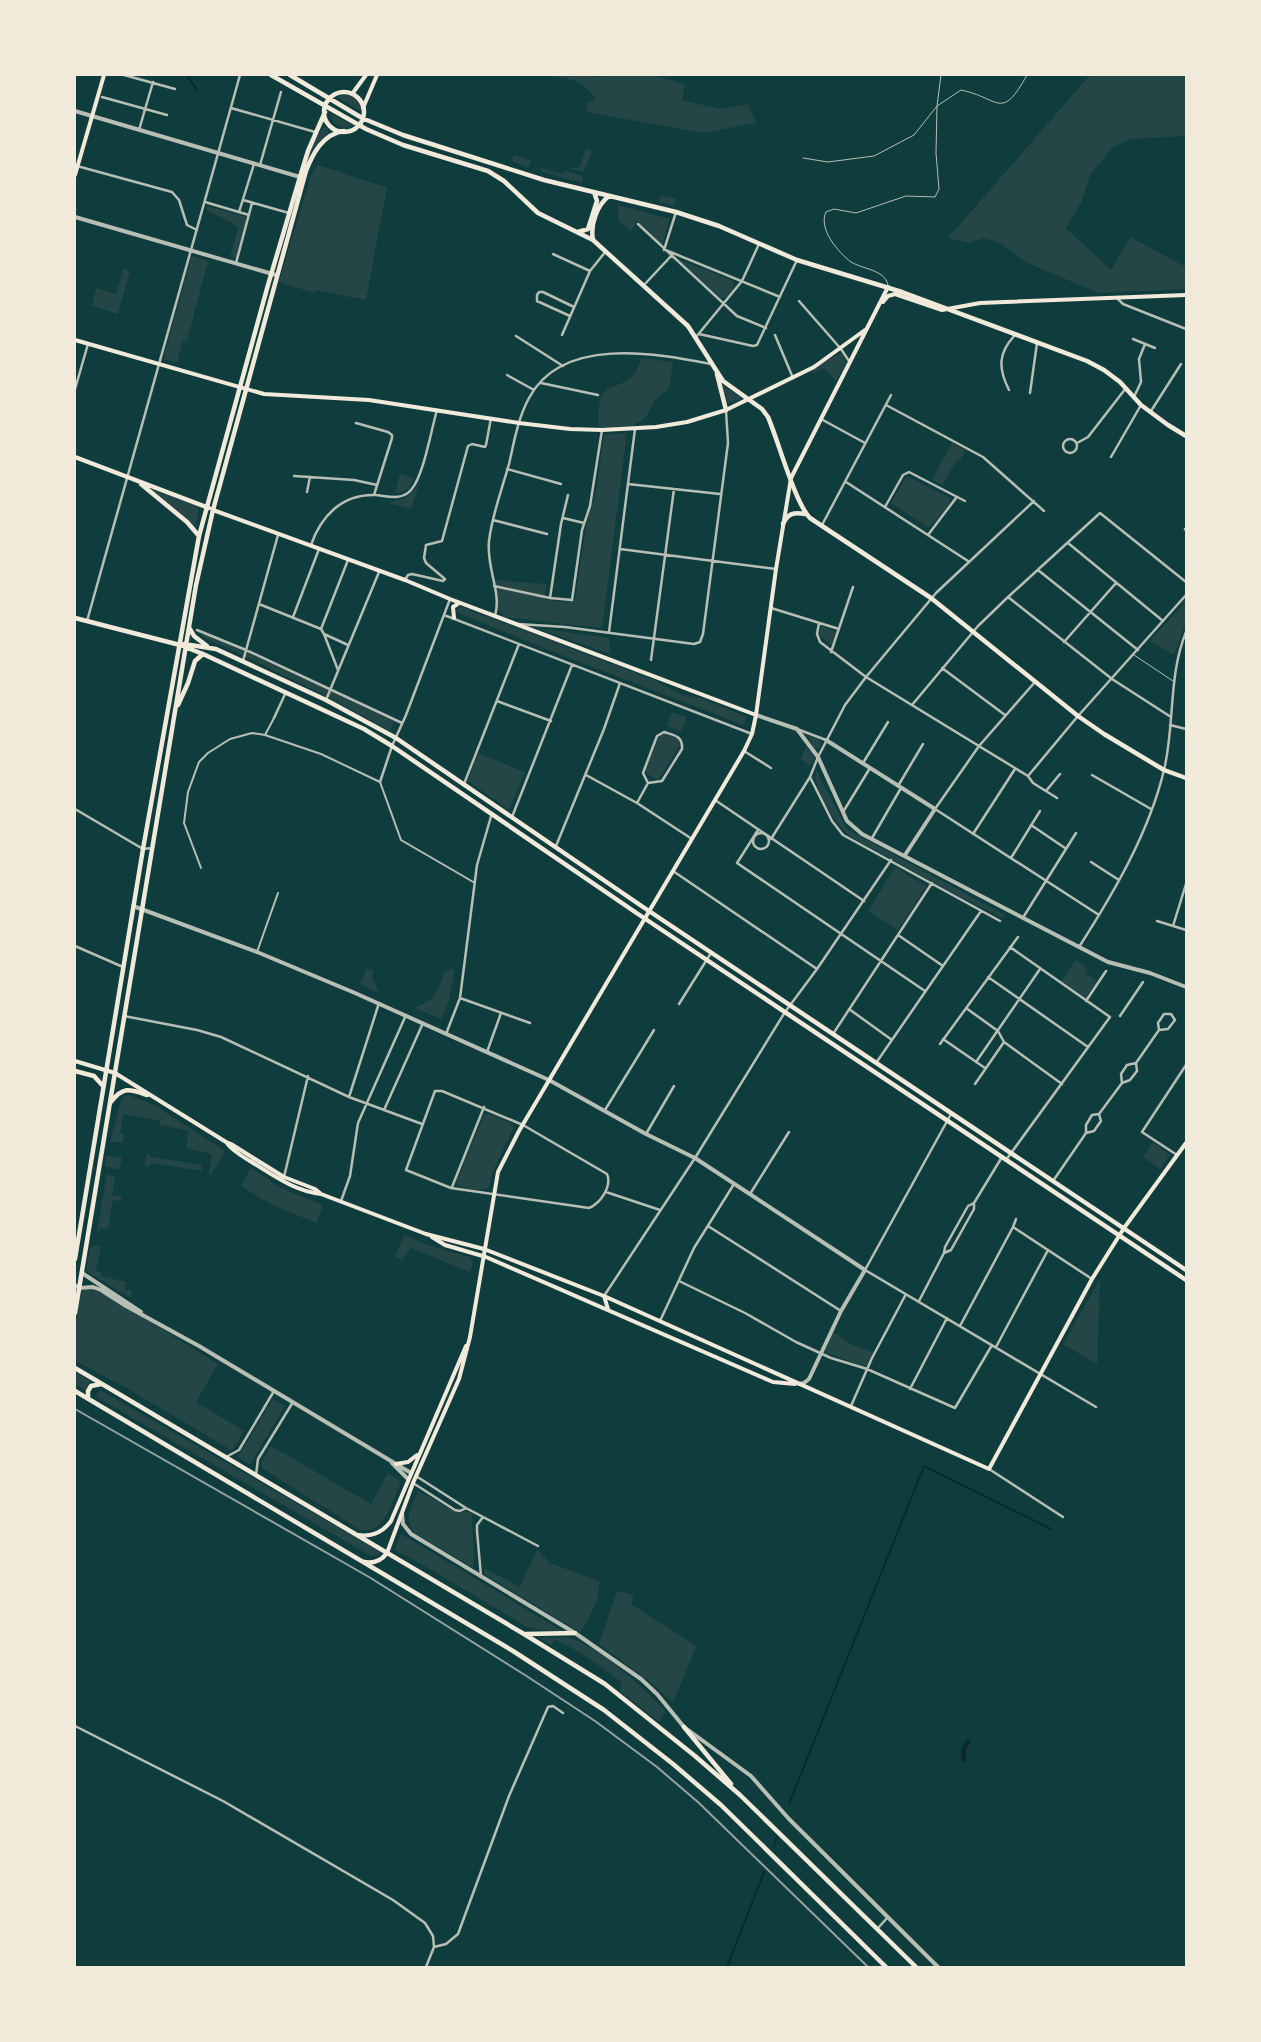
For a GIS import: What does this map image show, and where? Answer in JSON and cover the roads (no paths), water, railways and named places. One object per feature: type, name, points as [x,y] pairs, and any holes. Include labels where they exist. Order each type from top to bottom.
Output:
[{"type":"main road","points":[[75,175],[104,75]]},
{"type":"main road","points":[[271,75],[325,106],[403,145],[488,171],[504,181],[538,213],[593,240],[698,335],[711,364],[723,381],[762,408],[768,417],[806,514],[931,598],[1078,716],[1164,770],[1186,778]]},
{"type":"main road","points":[[290,75],[362,118],[403,135],[544,180],[676,212],[719,226],[796,260],[888,287],[1087,361],[1104,370],[1126,388],[1150,412],[1186,436]]},
{"type":"main road","points":[[352,94],[366,75]]},
{"type":"main road","points":[[75,1259],[143,849],[200,536],[207,507],[274,274],[309,164],[322,143],[336,132],[352,130],[359,124],[363,108],[377,75]]},
{"type":"main road","points":[[75,1313],[77,1287],[82,1273],[196,585],[212,510],[247,390],[289,213],[325,106],[330,98],[342,92],[352,94],[359,99],[363,108]]},
{"type":"main road","points":[[324,112],[330,126],[344,131]]},
{"type":"main road","points":[[578,232],[588,229],[597,201],[594,192]]},
{"type":"main road","points":[[593,240],[591,232],[601,202],[609,196]]},
{"type":"main road","points":[[360,1561],[375,1562],[382,1559],[387,1553],[413,1483],[459,1379],[470,1337],[492,1195],[498,1172],[522,1125],[744,751],[752,734],[791,478],[888,287]]},
{"type":"main road","points":[[870,323],[890,294],[895,294],[938,310],[980,303],[1186,295]]},
{"type":"main road","points":[[75,340],[247,390],[272,395],[369,400],[570,429],[635,430],[687,422],[726,410],[750,400],[814,368],[867,329]]},
{"type":"main road","points":[[716,371],[726,410]]},
{"type":"main road","points":[[75,457],[278,535],[405,580],[450,599],[756,715]]},
{"type":"main road","points":[[138,482],[187,522],[200,536]]},
{"type":"main road","points":[[783,524],[786,516],[792,513],[806,514]]},
{"type":"main road","points":[[454,618],[453,607],[460,602]]},
{"type":"main road","points":[[75,618],[180,645],[208,647]]},
{"type":"main road","points":[[190,626],[194,636],[208,647],[243,661],[326,700],[396,738],[649,912],[1186,1270]]},
{"type":"main road","points":[[186,646],[364,729],[392,746],[644,919],[1186,1280]]},
{"type":"main road","points":[[175,711],[188,683],[195,661],[203,654]]},
{"type":"main road","points":[[75,1061],[115,1073],[284,1177],[315,1189],[321,1194]]},
{"type":"main road","points":[[75,1071],[94,1076],[103,1087]]},
{"type":"main road","points":[[110,1103],[116,1094],[126,1090],[147,1094]]},
{"type":"main road","points":[[226,1142],[240,1155],[282,1182],[305,1191],[341,1201],[426,1234],[484,1249],[604,1296],[989,1469],[1092,1279],[1119,1235],[1186,1143]]},
{"type":"main road","points":[[426,1234],[445,1245],[483,1256],[773,1382],[799,1384]]},
{"type":"main road","points":[[604,1296],[608,1309]]},
{"type":"main road","points":[[358,1535],[373,1534],[388,1525],[470,1337]]},
{"type":"main road","points":[[75,1368],[524,1634],[589,1673],[620,1695],[740,1795],[916,1967]]},
{"type":"main road","points":[[88,1398],[88,1391],[91,1386],[102,1384]]},
{"type":"main road","points":[[75,1391],[531,1661],[604,1710],[721,1806],[886,1967]]},
{"type":"main road","points":[[396,1464],[408,1462],[419,1454]]},
{"type":"main road","points":[[524,1634],[574,1633]]},
{"type":"main road","points":[[684,1727],[740,1795]]},
{"type":"street","points":[[124,75],[175,89]]},
{"type":"street","points":[[86,621],[198,230],[240,75]]},
{"type":"street","points":[[139,130],[153,82]]},
{"type":"street","points":[[260,165],[281,92]]},
{"type":"street","points":[[102,97],[167,115]]},
{"type":"street","points":[[231,108],[316,132]]},
{"type":"street","points":[[75,111],[300,177]]},
{"type":"street","points":[[239,212],[254,163]]},
{"type":"street","points":[[78,166],[172,192],[179,200],[187,224],[198,230]]},
{"type":"street","points":[[242,200],[289,213]]},
{"type":"street","points":[[205,202],[249,215]]},
{"type":"street","points":[[236,263],[252,203]]},
{"type":"street","points":[[664,250],[676,212]]},
{"type":"street","points":[[75,217],[274,274]]},
{"type":"street","points":[[638,224],[664,250],[672,255],[780,297]]},
{"type":"street","points":[[698,335],[742,281],[759,243]]},
{"type":"street","points":[[562,335],[590,271],[606,251]]},
{"type":"street","points":[[553,254],[590,271]]},
{"type":"street","points":[[644,285],[672,255]]},
{"type":"street","points":[[672,255],[737,316],[766,328]]},
{"type":"street","points":[[698,335],[756,346],[796,260]]},
{"type":"street","points":[[570,316],[537,301],[537,295],[539,292],[543,292],[574,307]]},
{"type":"street","points":[[1116,298],[1123,304],[1186,329]]},
{"type":"street","points":[[798,302],[841,349],[850,362]]},
{"type":"street","points":[[1009,390],[1001,367],[1001,358],[1002,352],[1016,334]]},
{"type":"street","points":[[775,335],[794,379]]},
{"type":"street","points":[[516,336],[563,366]]},
{"type":"street","points":[[1133,339],[1154,348]]},
{"type":"street","points":[[1030,393],[1037,343]]},
{"type":"street","points":[[75,389],[88,344]]},
{"type":"street","points":[[1134,397],[1141,382],[1139,359],[1145,344]]},
{"type":"street","points":[[495,616],[498,605],[489,558],[489,542],[519,423],[534,390],[541,382],[563,366],[594,356],[624,353],[676,357],[711,364]]},
{"type":"street","points":[[1150,412],[1181,364]]},
{"type":"street","points":[[507,375],[534,390]]},
{"type":"street","points":[[541,382],[598,394]]},
{"type":"street","points":[[1077,444],[1074,440],[1067,439],[1064,442],[1063,448],[1068,453],[1073,452],[1077,444],[1088,436],[1126,388]]},
{"type":"street","points":[[822,526],[891,395]]},
{"type":"street","points":[[1111,457],[1141,404]]},
{"type":"street","points":[[886,405],[983,457],[1044,511]]},
{"type":"street","points":[[310,546],[322,521],[334,508],[356,497],[374,495],[399,496],[406,494],[412,488],[420,473],[437,410]]},
{"type":"street","points":[[517,624],[546,625],[609,632],[694,644],[702,640],[728,443],[726,410]]},
{"type":"street","points":[[405,580],[408,575],[412,574],[443,581],[445,579],[426,562],[424,558],[425,547],[428,544],[442,541],[468,446],[472,444],[482,447],[486,444],[491,418]]},
{"type":"street","points":[[821,419],[865,443]]},
{"type":"street","points":[[356,423],[388,432],[392,435],[374,495]]},
{"type":"street","points":[[494,586],[550,598],[572,600],[584,523],[590,506],[602,430]]},
{"type":"street","points":[[609,632],[635,430]]},
{"type":"street","points":[[507,469],[561,484]]},
{"type":"street","points":[[885,507],[903,474],[909,472],[965,501]]},
{"type":"street","points":[[294,476],[354,480],[377,485]]},
{"type":"street","points":[[307,492],[310,477]]},
{"type":"street","points":[[846,482],[968,561]]},
{"type":"street","points":[[628,484],[720,494]]},
{"type":"street","points":[[651,660],[674,489]]},
{"type":"street","points":[[550,598],[560,524],[568,495]]},
{"type":"street","points":[[928,535],[956,498]]},
{"type":"street","points":[[771,839],[810,778],[826,740],[845,705],[866,677],[931,598],[968,561],[1034,501]]},
{"type":"street","points":[[912,705],[973,632],[1008,597],[1100,513],[1186,582]]},
{"type":"street","points":[[563,518],[584,523]]},
{"type":"street","points":[[493,520],[547,534]]},
{"type":"street","points":[[243,661],[278,535]]},
{"type":"street","points":[[1067,543],[1163,621]]},
{"type":"street","points":[[293,617],[319,549]]},
{"type":"street","points":[[620,549],[776,569]]},
{"type":"street","points":[[321,629],[348,560]]},
{"type":"street","points":[[1038,570],[1138,650]]},
{"type":"street","points":[[326,700],[379,572]]},
{"type":"street","points":[[1064,642],[1116,583]]},
{"type":"street","points":[[831,652],[854,587]]},
{"type":"street","points":[[1028,776],[1078,716],[1186,595]]},
{"type":"street","points":[[1008,597],[1112,679],[1171,717]]},
{"type":"street","points":[[450,599],[392,746],[380,782],[400,840],[475,883]]},
{"type":"street","points":[[258,604],[321,629],[338,671]]},
{"type":"street","points":[[771,608],[839,629]]},
{"type":"street","points":[[444,614],[752,734]]},
{"type":"street","points":[[819,623],[818,637],[831,652],[866,677],[1028,776],[1033,783],[1057,798]]},
{"type":"street","points":[[197,630],[330,688],[402,723]]},
{"type":"street","points":[[324,634],[348,645]]},
{"type":"street","points":[[1078,947],[1099,915],[1138,846],[1151,809],[1164,770],[1178,652],[1186,634]]},
{"type":"street","points":[[464,784],[519,644]]},
{"type":"street","points":[[512,817],[572,665]]},
{"type":"street","points":[[942,668],[1005,715]]},
{"type":"street","points":[[905,855],[979,746],[1036,681]]},
{"type":"street","points":[[555,848],[586,775],[620,682]]},
{"type":"street","points":[[265,735],[286,692]]},
{"type":"street","points":[[497,701],[551,721]]},
{"type":"street","points":[[756,715],[826,740],[1099,915]]},
{"type":"street","points":[[863,763],[888,722]]},
{"type":"street","points":[[1170,725],[1186,729]]},
{"type":"street","points":[[797,729],[818,757],[847,821],[855,829],[1024,916],[1078,947],[1117,965],[1150,973],[1186,987]]},
{"type":"street","points":[[664,732],[679,737],[683,743],[682,748],[662,781],[648,783],[643,773],[657,736],[664,732]]},
{"type":"street","points":[[201,868],[184,823],[188,792],[200,762],[208,753],[230,739],[252,733],[265,735],[321,754],[380,782]]},
{"type":"street","points":[[872,838],[923,744]]},
{"type":"street","points":[[744,751],[771,768]]},
{"type":"street","points":[[843,812],[870,768]]},
{"type":"street","points":[[973,834],[1015,769]]},
{"type":"street","points":[[1046,791],[1060,774]]},
{"type":"street","points":[[586,775],[637,803],[692,839]]},
{"type":"street","points":[[1092,775],[1151,809]]},
{"type":"street","points":[[810,778],[832,821],[843,835],[1000,921]]},
{"type":"street","points":[[637,803],[648,783]]},
{"type":"street","points":[[714,800],[766,836],[768,844],[761,849],[754,845],[754,836]]},
{"type":"street","points":[[75,809],[143,849],[152,848]]},
{"type":"street","points":[[1011,858],[1040,811]]},
{"type":"street","points":[[446,1034],[460,998],[477,865],[492,813]]},
{"type":"street","points":[[1031,825],[1066,848]]},
{"type":"street","points":[[758,830],[737,863],[840,935],[925,991]]},
{"type":"street","points":[[754,836],[762,833],[864,901]]},
{"type":"street","points":[[1024,916],[1076,833]]},
{"type":"street","points":[[604,1296],[695,1158],[785,1012],[817,969],[891,860]]},
{"type":"street","points":[[1091,862],[1119,880]]},
{"type":"street","points":[[673,871],[817,969]]},
{"type":"street","points":[[832,1034],[932,883]]},
{"type":"street","points":[[1173,926],[1186,884]]},
{"type":"street","points":[[257,952],[278,893]]},
{"type":"street","points":[[133,906],[257,952],[379,1003],[549,1080],[646,1134],[695,1158],[865,1270],[1096,1407]]},
{"type":"street","points":[[876,1063],[981,911]]},
{"type":"street","points":[[1157,921],[1186,930]]},
{"type":"street","points":[[898,935],[943,966]]},
{"type":"street","points":[[940,1044],[1018,937]]},
{"type":"street","points":[[75,946],[123,967]]},
{"type":"street","points":[[918,1301],[968,1206],[974,1203],[1004,1158],[1011,1153],[1110,1017],[1010,947]]},
{"type":"street","points":[[680,1004],[711,952]]},
{"type":"street","points":[[976,1062],[1040,969]]},
{"type":"street","points":[[1086,1001],[1106,971]]},
{"type":"street","points":[[988,977],[1088,1047]]},
{"type":"street","points":[[1120,1016],[1143,982]]},
{"type":"street","points":[[460,998],[530,1023]]},
{"type":"street","points":[[349,1097],[379,1003]]},
{"type":"street","points":[[966,1008],[998,1031],[1004,1042],[1062,1084]]},
{"type":"street","points":[[849,1009],[892,1040]]},
{"type":"street","points":[[487,1052],[501,1013]]},
{"type":"street","points":[[1053,1181],[1086,1133],[1086,1124],[1092,1115],[1099,1114],[1122,1082],[1130,1080],[1137,1071],[1136,1063],[1159,1030],[1158,1023],[1164,1014],[1171,1014],[1174,1020],[1168,1029],[1159,1030]]},
{"type":"street","points":[[341,1201],[350,1176],[358,1122],[406,1015]]},
{"type":"street","points":[[124,1016],[221,1037],[308,1076],[349,1097],[422,1124]]},
{"type":"street","points":[[384,1110],[423,1023]]},
{"type":"street","points":[[605,1110],[654,1030]]},
{"type":"street","points":[[943,1039],[985,1068]]},
{"type":"street","points":[[975,1084],[1004,1042]]},
{"type":"street","points":[[1122,1082],[1121,1074],[1127,1065],[1136,1063]]},
{"type":"street","points":[[1177,1156],[1142,1132],[1186,1065]]},
{"type":"street","points":[[284,1177],[308,1076]]},
{"type":"street","points":[[646,1134],[674,1086]]},
{"type":"street","points":[[435,1091],[442,1091],[522,1125],[607,1174],[609,1177],[606,1192],[593,1207],[492,1195],[451,1188],[406,1170],[435,1091]]},
{"type":"street","points":[[451,1188],[484,1108]]},
{"type":"street","points":[[799,1384],[804,1383],[809,1378],[841,1311],[951,1114]]},
{"type":"street","points":[[1086,1133],[1094,1131],[1101,1121],[1099,1114]]},
{"type":"street","points":[[750,1194],[790,1132]]},
{"type":"street","points":[[660,1322],[694,1248],[734,1184]]},
{"type":"street","points":[[606,1192],[660,1210]]},
{"type":"street","points":[[944,1253],[951,1250],[974,1209],[974,1203]]},
{"type":"street","points":[[960,1326],[1016,1219]]},
{"type":"street","points":[[708,1226],[841,1311]]},
{"type":"street","points":[[1013,1227],[1092,1279]]},
{"type":"street","points":[[996,1347],[1048,1250]]},
{"type":"street","points":[[82,1273],[129,1302],[147,1316]]},
{"type":"street","points":[[679,1281],[745,1313],[796,1342],[831,1358],[867,1369],[955,1408],[992,1344]]},
{"type":"street","points":[[77,1287],[98,1288],[293,1402],[390,1462],[408,1480],[455,1510],[460,1511],[466,1508]]},
{"type":"street","points":[[851,1406],[867,1369],[906,1294]]},
{"type":"street","points":[[910,1389],[947,1318]]},
{"type":"street","points":[[226,1457],[239,1450],[274,1391]]},
{"type":"street","points":[[256,1475],[258,1459],[293,1402]]},
{"type":"street","points":[[390,1462],[466,1508],[538,1546]]},
{"type":"street","points":[[989,1469],[1064,1517]]},
{"type":"street","points":[[403,1514],[403,1524],[408,1532],[574,1633],[631,1671],[649,1686],[684,1727],[751,1776],[789,1819],[938,1967]]},
{"type":"street","points":[[480,1576],[477,1525],[483,1517]]},
{"type":"street","points":[[434,1946],[446,1944],[458,1934],[509,1796],[548,1707],[553,1706],[563,1713]]},
{"type":"street","points":[[75,1726],[223,1801],[418,1916],[425,1923],[432,1936],[434,1946],[426,1967]]},
{"type":"street","points":[[877,1929],[888,1916]]},
{"type":"lane","points":[[888,287],[888,282],[883,277],[852,263],[830,239],[825,227],[825,215],[834,209],[856,213],[906,196],[930,198],[938,195],[936,153],[937,106],[941,75]]},
{"type":"lane","points":[[803,158],[828,162],[874,156],[914,135],[937,106],[961,90],[976,93],[992,103],[1001,105],[1011,100],[1027,75]]},
{"type":"lane","points":[[1133,655],[1175,682]]},
{"type":"waterway","points":[[187,75],[196,89]]},
{"type":"waterway","points":[[789,1804],[924,1466],[1051,1529]]},
{"type":"waterway","points":[[774,1846],[777,1837]]},
{"type":"waterway","points":[[727,1967],[764,1872]]},
{"type":"railway","points":[[75,1409],[369,1577],[595,1721],[657,1767],[699,1803],[868,1967]]}]
